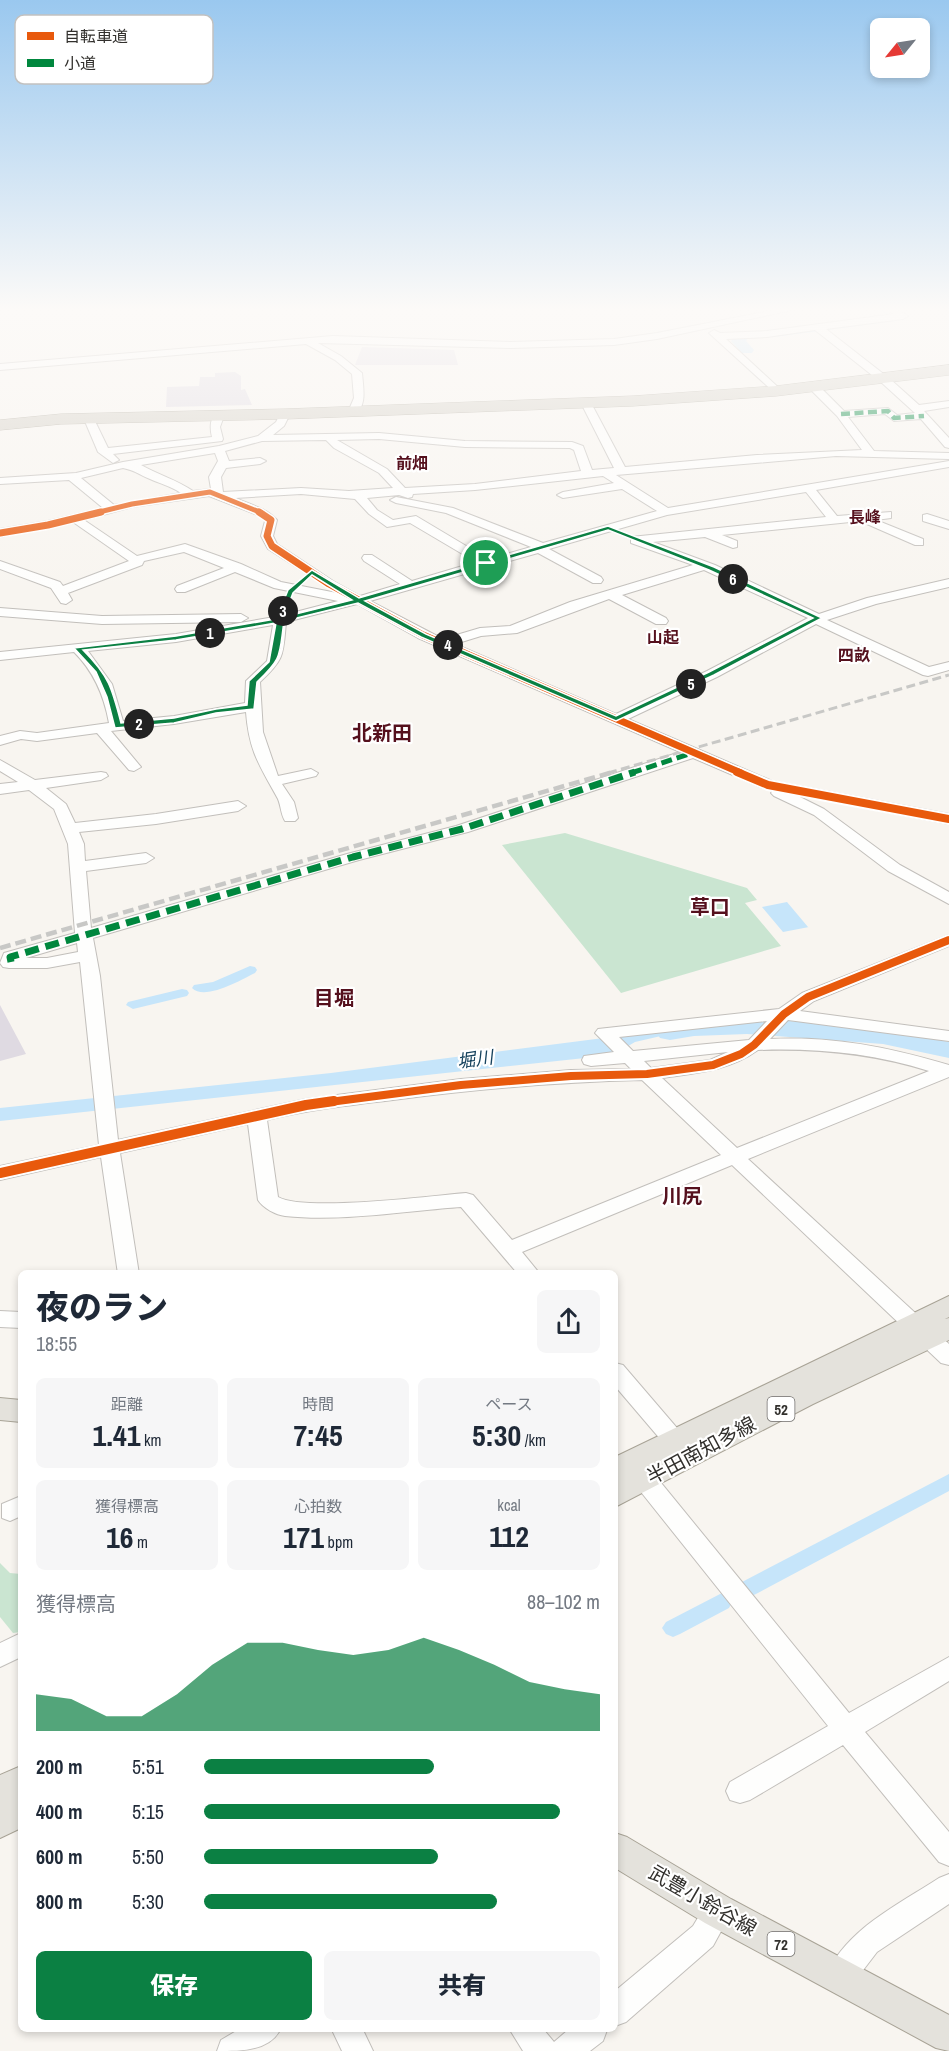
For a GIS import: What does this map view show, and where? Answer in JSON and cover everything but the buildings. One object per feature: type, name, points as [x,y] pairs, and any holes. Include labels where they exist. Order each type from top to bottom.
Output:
[{"type":"highway","points":[[0,425],[89,419],[567,404]]},
{"type":"main road","name":"半田南知多線","points":[[618,1492],[929,1330],[949,1306]]},
{"type":"main road","name":"半田南知多線","points":[[618,1469],[675,1441],[929,1330]]},
{"type":"main road","points":[[0,1409],[18,1411]]},
{"type":"main road","points":[[0,1792],[18,1783]]},
{"type":"main road","points":[[0,1822],[18,1812]]},
{"type":"main road","name":"武豊小鈴谷線","points":[[618,1851],[718,1911],[949,2035]]},
{"type":"street","points":[[352,412],[356,404]]},
{"type":"street","points":[[586,404],[622,472]]},
{"type":"street","points":[[831,404],[870,453]]},
{"type":"street","points":[[911,404],[949,445]]},
{"type":"street","points":[[841,414],[888,411],[894,418],[921,413],[949,404]]},
{"type":"street","points":[[256,440],[284,420],[285,414]]},
{"type":"street","points":[[219,416],[215,428],[224,461],[216,477],[219,495]]},
{"type":"street","points":[[89,419],[104,452],[121,465],[136,467],[154,477],[172,482],[190,494]]},
{"type":"street","points":[[104,452],[144,446],[379,436],[465,444],[572,445],[579,448],[588,474]]},
{"type":"street","points":[[330,437],[332,442],[350,455],[384,472],[401,492],[427,505]]},
{"type":"street","points":[[0,481],[71,476],[218,444]]},
{"type":"street","points":[[0,656],[176,638],[284,612],[356,601],[666,512],[808,487],[870,453],[949,456]]},
{"type":"street","points":[[219,495],[292,491],[356,494],[475,488],[588,474],[758,458],[847,466],[949,464]]},
{"type":"street","points":[[221,465],[260,461]]},
{"type":"street","points":[[606,473],[666,512]]},
{"type":"street","points":[[71,476],[111,508]]},
{"type":"street","points":[[563,495],[624,485]]},
{"type":"street","points":[[808,487],[835,521]]},
{"type":"street","points":[[0,533],[32,528],[111,508],[210,492],[254,508],[269,517],[267,536],[270,542],[356,601],[423,636],[768,785],[949,819]]},
{"type":"street","points":[[356,494],[448,510],[540,548],[597,580]]},
{"type":"street","points":[[356,494],[373,512],[391,524],[412,519],[486,563]]},
{"type":"street","points":[[635,540],[888,515]]},
{"type":"street","points":[[61,591],[138,562],[74,518]]},
{"type":"street","points":[[927,518],[949,525]]},
{"type":"street","points":[[864,519],[919,542]]},
{"type":"street","points":[[608,528],[704,566],[928,672],[949,666]]},
{"type":"street","points":[[703,532],[733,544]]},
{"type":"street","points":[[134,560],[186,548],[278,585],[356,601]]},
{"type":"street","points":[[163,552],[182,562]]},
{"type":"street","points":[[375,560],[410,585]]},
{"type":"street","points":[[443,643],[492,629],[512,630],[610,594],[697,570],[704,566]]},
{"type":"street","points":[[181,589],[237,567]]},
{"type":"street","points":[[4,570],[46,581],[61,591],[69,606],[69,616]]},
{"type":"street","points":[[290,818],[287,799],[273,781],[257,737],[251,707],[253,681],[273,663],[276,656],[284,612],[293,587],[312,572]]},
{"type":"street","points":[[616,719],[818,619],[872,601],[949,583]]},
{"type":"street","points":[[610,594],[661,621]]},
{"type":"street","points":[[0,612],[140,620],[284,612]]},
{"type":"street","points":[[78,648],[100,671],[111,697],[117,726]]},
{"type":"street","points":[[0,741],[20,735],[37,737],[174,720],[216,711],[251,707]]},
{"type":"street","points":[[101,728],[134,767]]},
{"type":"street","points":[[87,955],[47,963],[6,964],[9,957],[332,863],[462,829],[692,753]]},
{"type":"street","points":[[0,765],[61,807],[76,844],[81,920],[85,935],[105,1115],[128,1270]]},
{"type":"street","points":[[273,781],[311,773]]},
{"type":"street","points":[[0,789],[101,776]]},
{"type":"street","points":[[768,785],[782,795],[819,812],[894,868],[949,899]]},
{"type":"street","points":[[70,828],[156,819],[238,806]]},
{"type":"street","points":[[78,867],[146,858]]},
{"type":"street","points":[[0,1173],[306,1105],[461,1085],[571,1076],[647,1074],[713,1065],[735,1057],[754,1046],[783,1014],[823,990],[949,940]]},
{"type":"street","points":[[949,1036],[783,1014],[604,1033],[736,1157],[929,1330],[949,1357]]},
{"type":"street","points":[[591,1060],[740,1045],[844,1046],[912,1059],[948,1070]]},
{"type":"street","points":[[509,1249],[948,1070]]},
{"type":"street","points":[[256,1116],[268,1200],[284,1209],[347,1209],[466,1200],[527,1270]]},
{"type":"street","points":[[0,1319],[18,1320]]},
{"type":"street","points":[[618,1374],[675,1441]]},
{"type":"street","points":[[645,1479],[949,1853]]},
{"type":"street","points":[[0,1656],[18,1646]]},
{"type":"street","points":[[741,1791],[949,1668]]},
{"type":"street","points":[[842,1976],[867,1942],[949,1888]]},
{"type":"street","points":[[618,2008],[704,1936],[718,1911]]},
{"type":"street","points":[[232,2051],[262,2032]]},
{"type":"street","points":[[348,2032],[358,2051]]},
{"type":"street","points":[[527,2032],[542,2051]]},
{"type":"street","points":[[565,2051],[589,2032]]},
{"type":"green space","points":[[565,833],[747,888],[757,900],[745,903],[781,946],[621,993],[502,845]]},
{"type":"green space","points":[[0,1563],[10,1573],[18,1574],[18,1632],[13,1633],[0,1617]]},
{"type":"water","points":[[787,902],[809,927],[783,932],[762,907]]},
{"type":"water","points":[[713,1024],[635,1042],[613,1055],[0,1121],[0,1108],[331,1073]]},
{"type":"waterway","points":[[199,988],[216,986],[250,970]]},
{"type":"waterway","points":[[133,1005],[182,993]]},
{"type":"waterway","name":"堀川","points":[[670,1032],[694,1028],[747,1026],[883,1036],[949,1050]]},
{"type":"waterway","points":[[749,1588],[949,1482]]},
{"type":"waterway","points":[[673,1628],[722,1602]]},
{"type":"railway","points":[[608,773],[949,675]]},
{"type":"railway","points":[[0,948],[613,772]]},
{"type":"marked path","points":[[841,414],[888,411],[894,418],[924,416]]},
{"type":"marked path","points":[[11,962],[10,957],[353,857],[462,829],[692,753]]},
{"type":"cycle path","points":[[0,533],[48,525],[132,504],[210,492],[264,514],[271,520],[267,536],[272,546],[329,584],[423,635],[768,785],[949,819]]},
{"type":"cycle path","points":[[0,1173],[306,1105],[461,1085],[571,1076],[647,1074],[713,1065],[741,1054],[754,1045],[784,1014],[808,997],[949,940]]},
{"type":"district","name":"前畑","points":[[412,463]]},
{"type":"district","name":"長峰","points":[[865,517]]},
{"type":"district","name":"山起","points":[[663,637]]},
{"type":"district","name":"四畝","points":[[854,655]]},
{"type":"district","name":"北新田","points":[[382,732]]},
{"type":"district","name":"草口","points":[[710,906]]},
{"type":"district","name":"目堀","points":[[334,997]]},
{"type":"district","name":"川尻","points":[[682,1195]]},
{"type":"route","points":[[486,563],[359,600],[280,620],[176,638],[78,648],[100,671],[111,697],[117,726],[174,720],[216,711],[251,707],[253,681],[273,663],[276,656],[280,620],[287,618],[282,615],[290,592],[312,572],[329,584],[359,600],[423,636],[449,645],[616,719],[712,674],[818,620],[711,568],[608,528],[486,563]]}]
